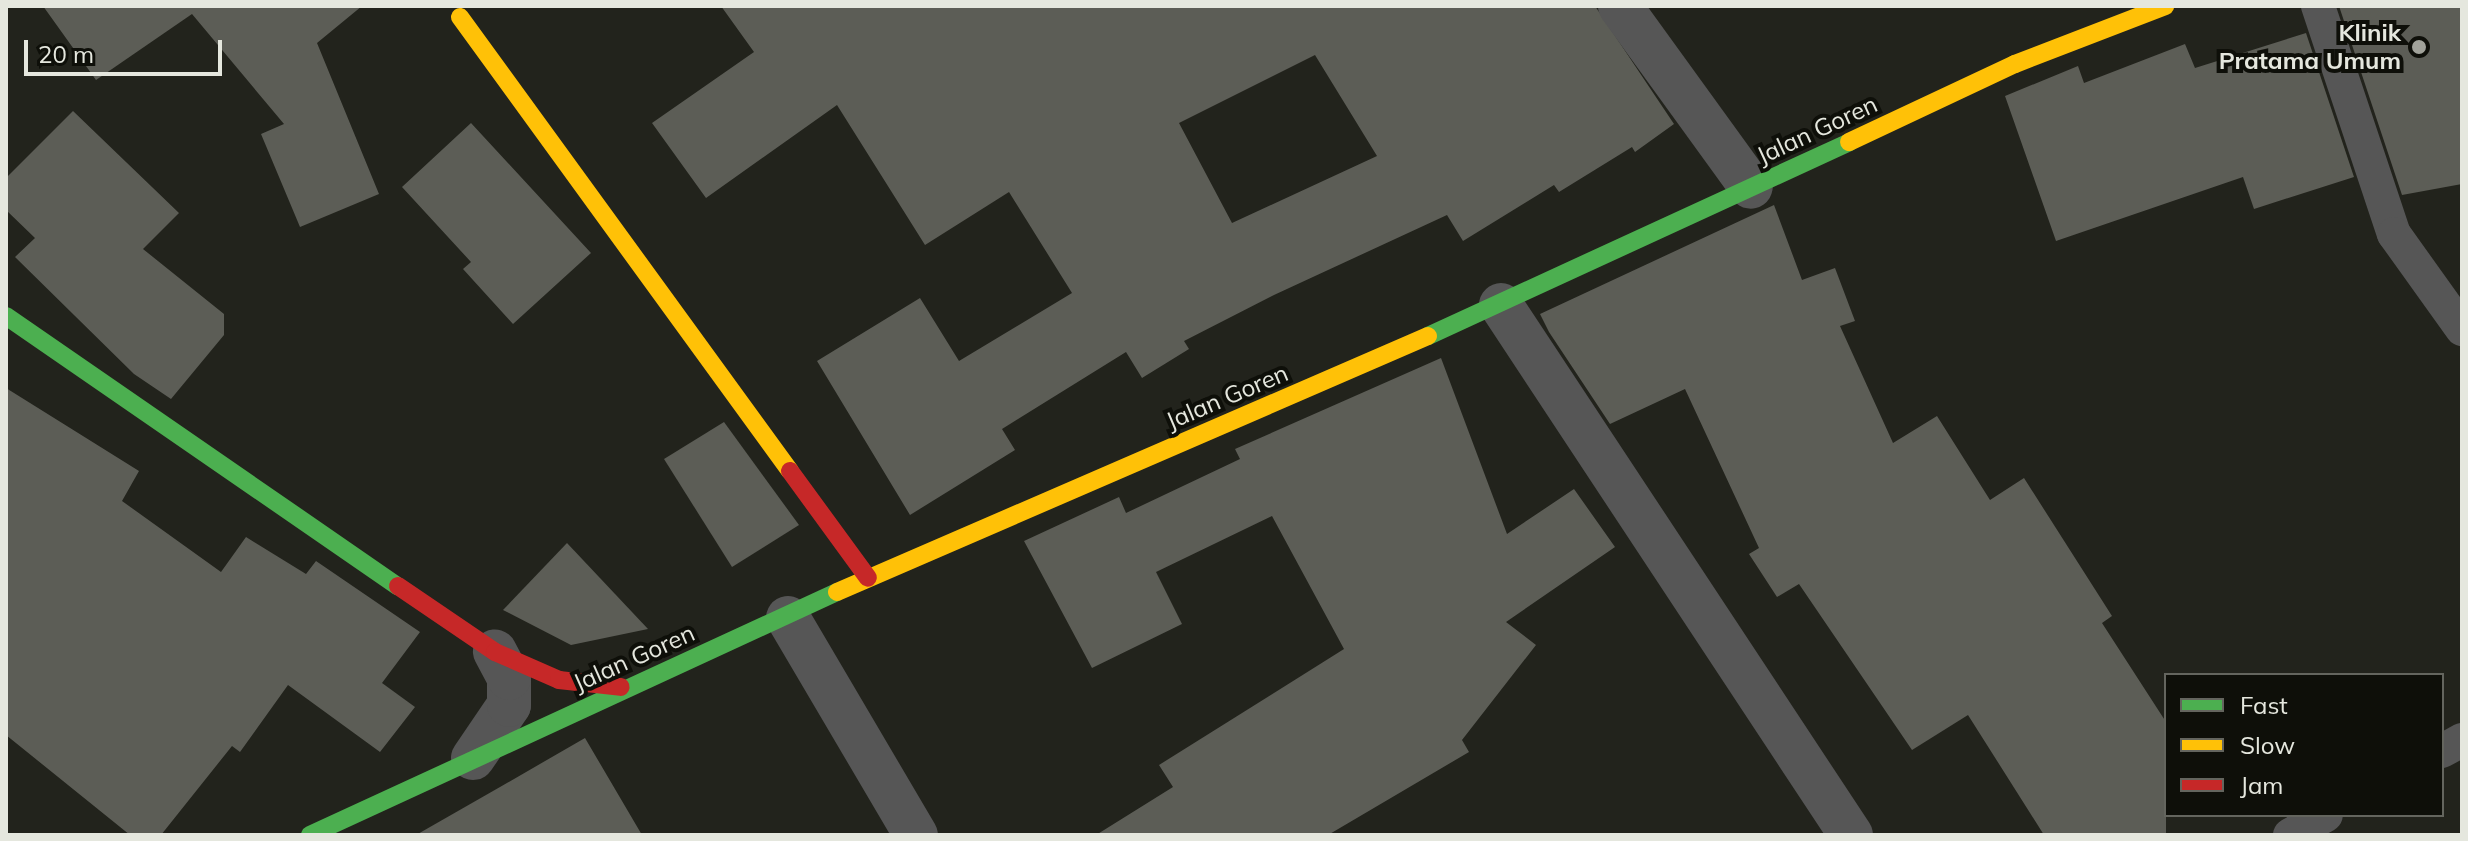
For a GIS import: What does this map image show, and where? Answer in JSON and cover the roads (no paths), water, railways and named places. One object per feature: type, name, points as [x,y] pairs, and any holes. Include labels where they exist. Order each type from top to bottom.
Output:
[{"type":"street","points":[[1620,6],[1751,187]]},
{"type":"street","name":"Jalan Goren","points":[[310,835],[623,687],[788,618],[868,578],[1501,305],[2089,31],[2165,6]]},
{"type":"street","points":[[460,17],[868,578]]},
{"type":"street","points":[[1501,305],[1851,835]]},
{"type":"street","points":[[6,316],[495,652],[559,680],[623,687]]},
{"type":"street","points":[[788,618],[916,835]]},
{"type":"street","points":[[473,758],[509,705],[509,678],[495,652]]},
{"type":"lane","points":[[2318,6],[2394,234],[2462,329]]},
{"type":"lane","points":[[2444,750],[2462,740]]},
{"type":"lane","points":[[2290,835],[2322,817]]},
{"type":"place","name":"Klinik Pratama Umum","points":[[2419,47]]}]
